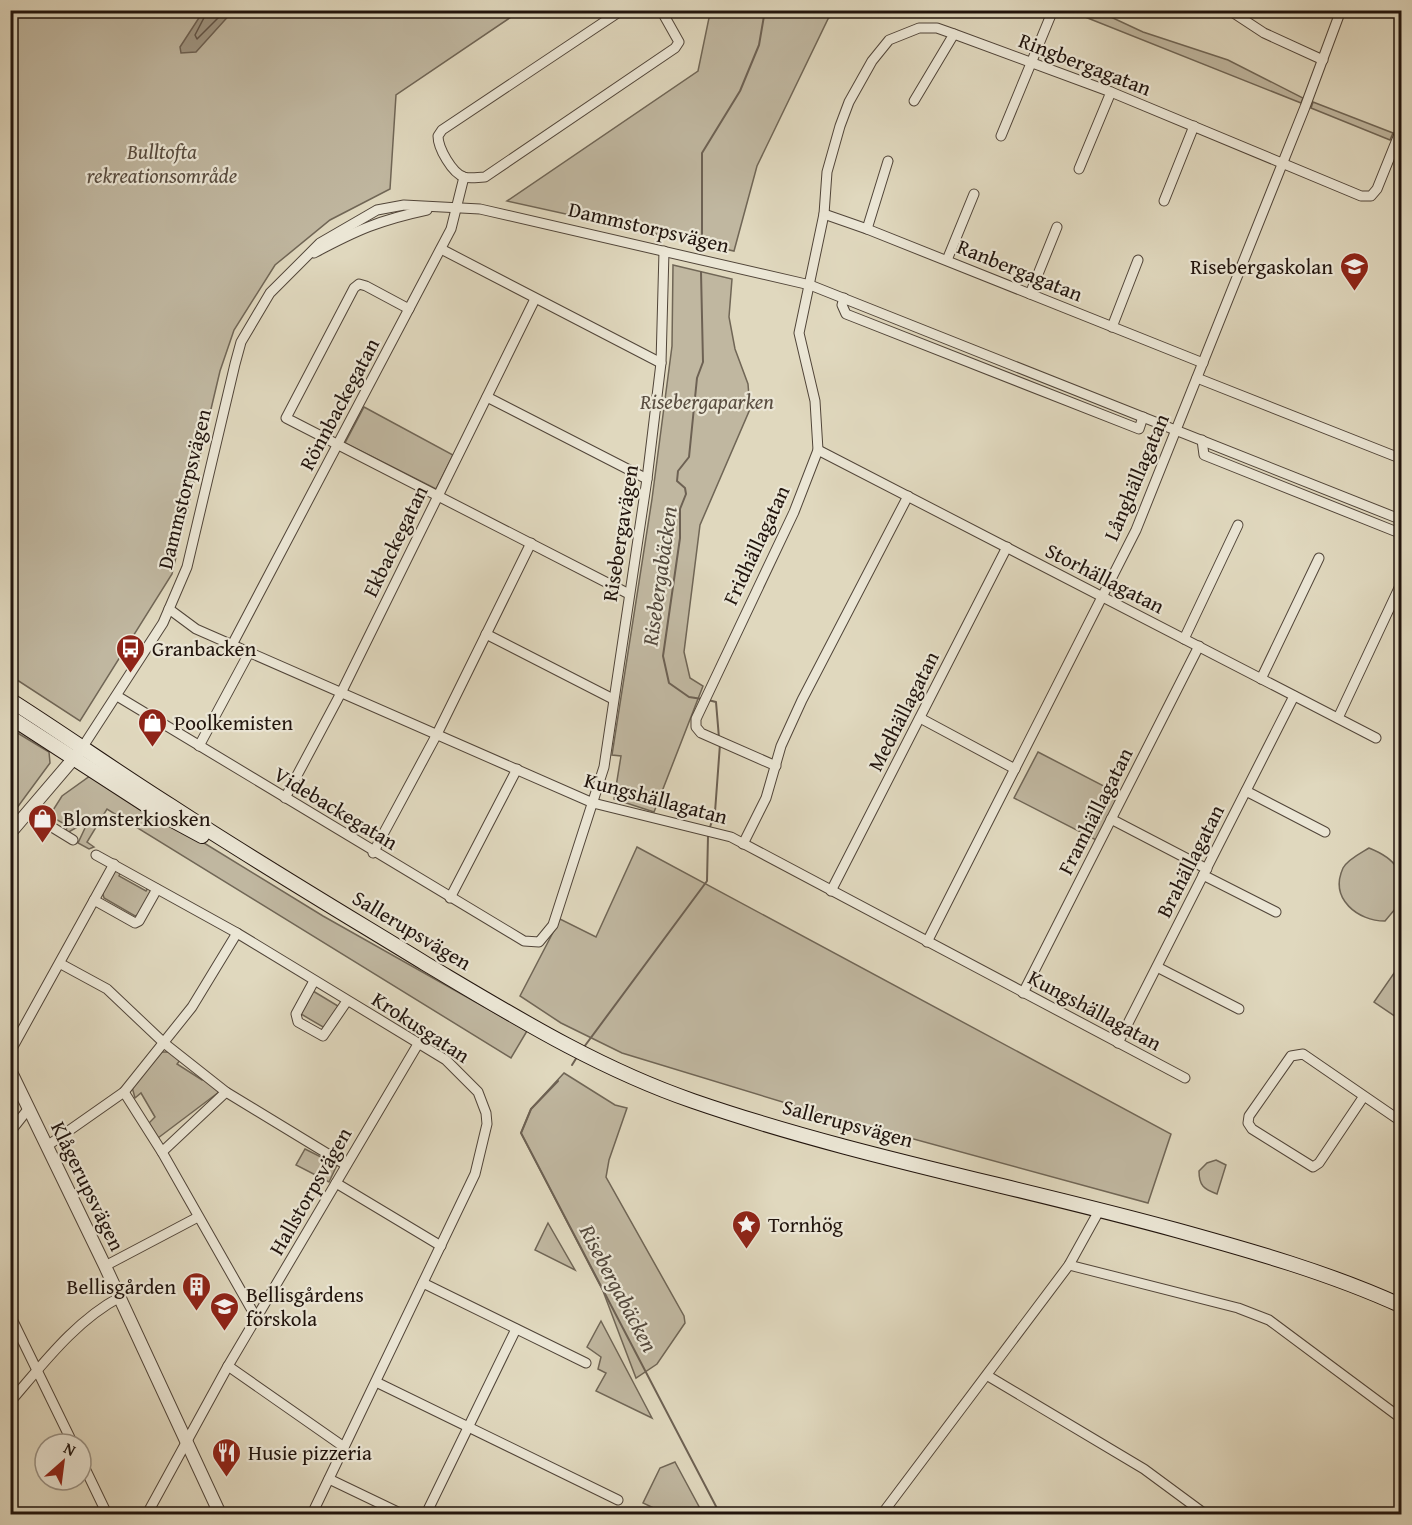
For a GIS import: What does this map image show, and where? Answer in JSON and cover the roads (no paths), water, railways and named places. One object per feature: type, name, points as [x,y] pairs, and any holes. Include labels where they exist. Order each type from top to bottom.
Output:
[{"type":"main road","name":"Sallerupsvägen","points":[[10,700],[152,809],[318,899],[556,1040],[640,1081],[694,1101],[777,1126],[1100,1209],[1301,1267],[1401,1306]]},
{"type":"main road","name":"Sallerupsvägen","points":[[10,717],[79,753]]},
{"type":"street","points":[[622,10],[442,130],[438,136],[438,144],[457,172],[464,177],[485,177],[675,48],[679,42],[677,34],[661,10]]},
{"type":"street","points":[[1001,136],[1053,10]]},
{"type":"street","points":[[1229,10],[1264,33],[1323,60]]},
{"type":"street","name":"Långhällagatan","points":[[927,942],[1136,530],[1341,10]]},
{"type":"street","name":"Ringbergagatan","points":[[810,285],[824,214],[827,172],[849,102],[872,61],[889,40],[919,28],[937,28],[1111,92],[1281,165],[1361,196],[1371,196],[1377,189],[1401,127]]},
{"type":"street","points":[[914,101],[954,34]]},
{"type":"street","points":[[1079,169],[1111,92]]},
{"type":"street","points":[[1164,201],[1194,126]]},
{"type":"street","points":[[867,229],[888,161]]},
{"type":"street","name":"Rönnbackegatan","points":[[233,643],[451,229],[464,177]]},
{"type":"street","points":[[947,260],[974,194]]},
{"type":"street","name":"Dammstorpsvägen","points":[[79,753],[170,609],[187,567],[241,342],[270,293],[302,260],[348,234],[381,220],[442,206],[480,209],[810,285],[1401,520]]},
{"type":"street","name":"Ranbergagatan","points":[[824,214],[947,260],[1203,363]]},
{"type":"street","points":[[1030,294],[1058,227]]},
{"type":"street","points":[[441,249],[661,363]]},
{"type":"street","name":"Risebergavägen","points":[[539,942],[553,925],[604,768],[647,479],[661,363],[664,250]]},
{"type":"street","points":[[1112,327],[1138,260]]},
{"type":"street","points":[[409,309],[366,286],[359,284],[354,288],[286,418],[629,594]]},
{"type":"street","name":"Fridhällagatan","points":[[776,766],[715,740],[696,727],[701,705],[794,512],[818,450],[814,401],[799,333],[810,285]]},
{"type":"street","points":[[844,298],[842,305],[846,314],[855,318],[1138,429],[1143,417]]},
{"type":"street","name":"Ekbackegatan","points":[[285,798],[342,691],[535,299]]},
{"type":"street","points":[[1197,378],[1401,459]]},
{"type":"street","points":[[487,397],[647,479]]},
{"type":"street","points":[[1202,440],[1204,455],[1401,534]]},
{"type":"street","name":"Storhällagatan","points":[[818,450],[1376,738]]},
{"type":"street","points":[[743,844],[766,798],[802,700],[908,496]]},
{"type":"street","points":[[1184,639],[1238,525]]},
{"type":"street","points":[[373,853],[437,734],[531,543]]},
{"type":"street","name":"Medhällagatan","points":[[831,891],[1007,547]]},
{"type":"street","points":[[1261,679],[1319,558]]},
{"type":"street","points":[[1338,718],[1399,588]]},
{"type":"street","name":"Kungshällagatan","points":[[170,609],[196,629],[233,643],[593,803],[702,829],[743,844],[1185,1078]]},
{"type":"street","points":[[486,634],[613,699]]},
{"type":"street","name":"Framhällagatan","points":[[1023,993],[1199,646]]},
{"type":"street","points":[[200,746],[250,651]]},
{"type":"street","name":"Videbackegatan","points":[[117,696],[450,898],[524,941],[539,942]]},
{"type":"street","name":"Brahällagatan","points":[[1118,1043],[1294,696]]},
{"type":"street","points":[[920,718],[1015,769]]},
{"type":"street","points":[[10,833],[79,753]]},
{"type":"street","points":[[450,898],[516,769]]},
{"type":"street","points":[[1246,791],[1325,832]]},
{"type":"street","points":[[29,813],[73,840]]},
{"type":"street","points":[[1111,819],[1276,912]]},
{"type":"street","name":"Krokusgatan","points":[[96,855],[237,933],[446,1060],[470,1083],[480,1097],[488,1124],[476,1174],[312,1515]]},
{"type":"street","points":[[10,1052],[61,964],[114,864]]},
{"type":"street","points":[[94,900],[135,923],[139,921],[157,889]]},
{"type":"street","points":[[47,1146],[124,1092],[192,1007],[237,933]]},
{"type":"street","points":[[61,964],[107,989],[164,1043],[226,1092],[346,1165]]},
{"type":"street","points":[[1157,967],[1239,1009]]},
{"type":"street","points":[[314,981],[296,1014],[298,1022],[323,1036],[347,1000]]},
{"type":"street","name":"Hallstorpsvägen","points":[[147,1515],[185,1441],[228,1366],[418,1044]]},
{"type":"street","points":[[1364,1096],[1313,1167],[1252,1129],[1248,1123],[1249,1116],[1291,1056],[1297,1053],[1303,1054],[1364,1096],[1401,1122]]},
{"type":"street","name":"Klågerupsvägen","points":[[10,1070],[120,1297],[220,1515]]},
{"type":"street","points":[[124,1092],[162,1152],[256,1319]]},
{"type":"street","points":[[162,1152],[226,1092]]},
{"type":"street","points":[[10,1132],[28,1107]]},
{"type":"street","points":[[336,1183],[441,1246]]},
{"type":"street","points":[[1401,1192],[1401,1205]]},
{"type":"street","points":[[882,1515],[1069,1265],[1100,1209]]},
{"type":"street","points":[[105,1266],[198,1217]]},
{"type":"street","points":[[1069,1265],[1238,1308],[1269,1320],[1401,1419]]},
{"type":"street","points":[[423,1283],[586,1363]]},
{"type":"street","points":[[10,1402],[92,1314],[120,1297]]},
{"type":"street","points":[[10,1315],[67,1432]]},
{"type":"street","points":[[426,1515],[467,1426],[516,1329]]},
{"type":"street","points":[[228,1366],[344,1447]]},
{"type":"street","points":[[988,1376],[1144,1469],[1205,1515]]},
{"type":"street","points":[[376,1382],[618,1500]]},
{"type":"street","points":[[329,1479],[402,1515]]},
{"type":"street","points":[[93,1485],[107,1515]]},
{"type":"water","points":[[204,10],[233,11],[196,52],[181,53],[180,47]]},
{"type":"waterway","points":[[702,246],[702,153],[740,91],[759,45],[765,10]]},
{"type":"waterway","name":"Risebergabäcken","points":[[701,272],[703,362],[697,378],[689,457],[678,471],[677,481],[685,488],[686,494],[680,509],[680,538],[663,656],[669,683],[689,697],[702,699]]},
{"type":"waterway","name":"Risebergabäcken","points":[[708,700],[716,702],[719,738]]},
{"type":"waterway","name":"Risebergabäcken","points":[[709,830],[715,812],[720,744]]},
{"type":"waterway","name":"Risebergabäcken","points":[[584,1047],[707,881],[708,836]]},
{"type":"waterway","name":"Risebergabäcken","points":[[572,1065],[577,1057]]},
{"type":"waterway","name":"Risebergabäcken","points":[[558,1081],[531,1109],[521,1133],[720,1514]]},
{"type":"place","name":"Risebergaskolan","points":[[1354,292]]},
{"type":"place","name":"Granbacken","points":[[131,674]]},
{"type":"place","name":"Poolkemisten","points":[[153,748]]},
{"type":"place","name":"Blomsterkiosken","points":[[42,844]]},
{"type":"place","name":"Tornhög","points":[[747,1250]]},
{"type":"place","name":"Bellisgården","points":[[197,1312]]},
{"type":"place","name":"Bellisgårdens förskola","points":[[225,1332]]},
{"type":"place","name":"Husie pizzeria","points":[[227,1478]]},
{"type":"park label","name":"Bulltofta rekreationsområde","points":[[162,163]]},
{"type":"park label","name":"Risebergaparken","points":[[707,401]]}]
